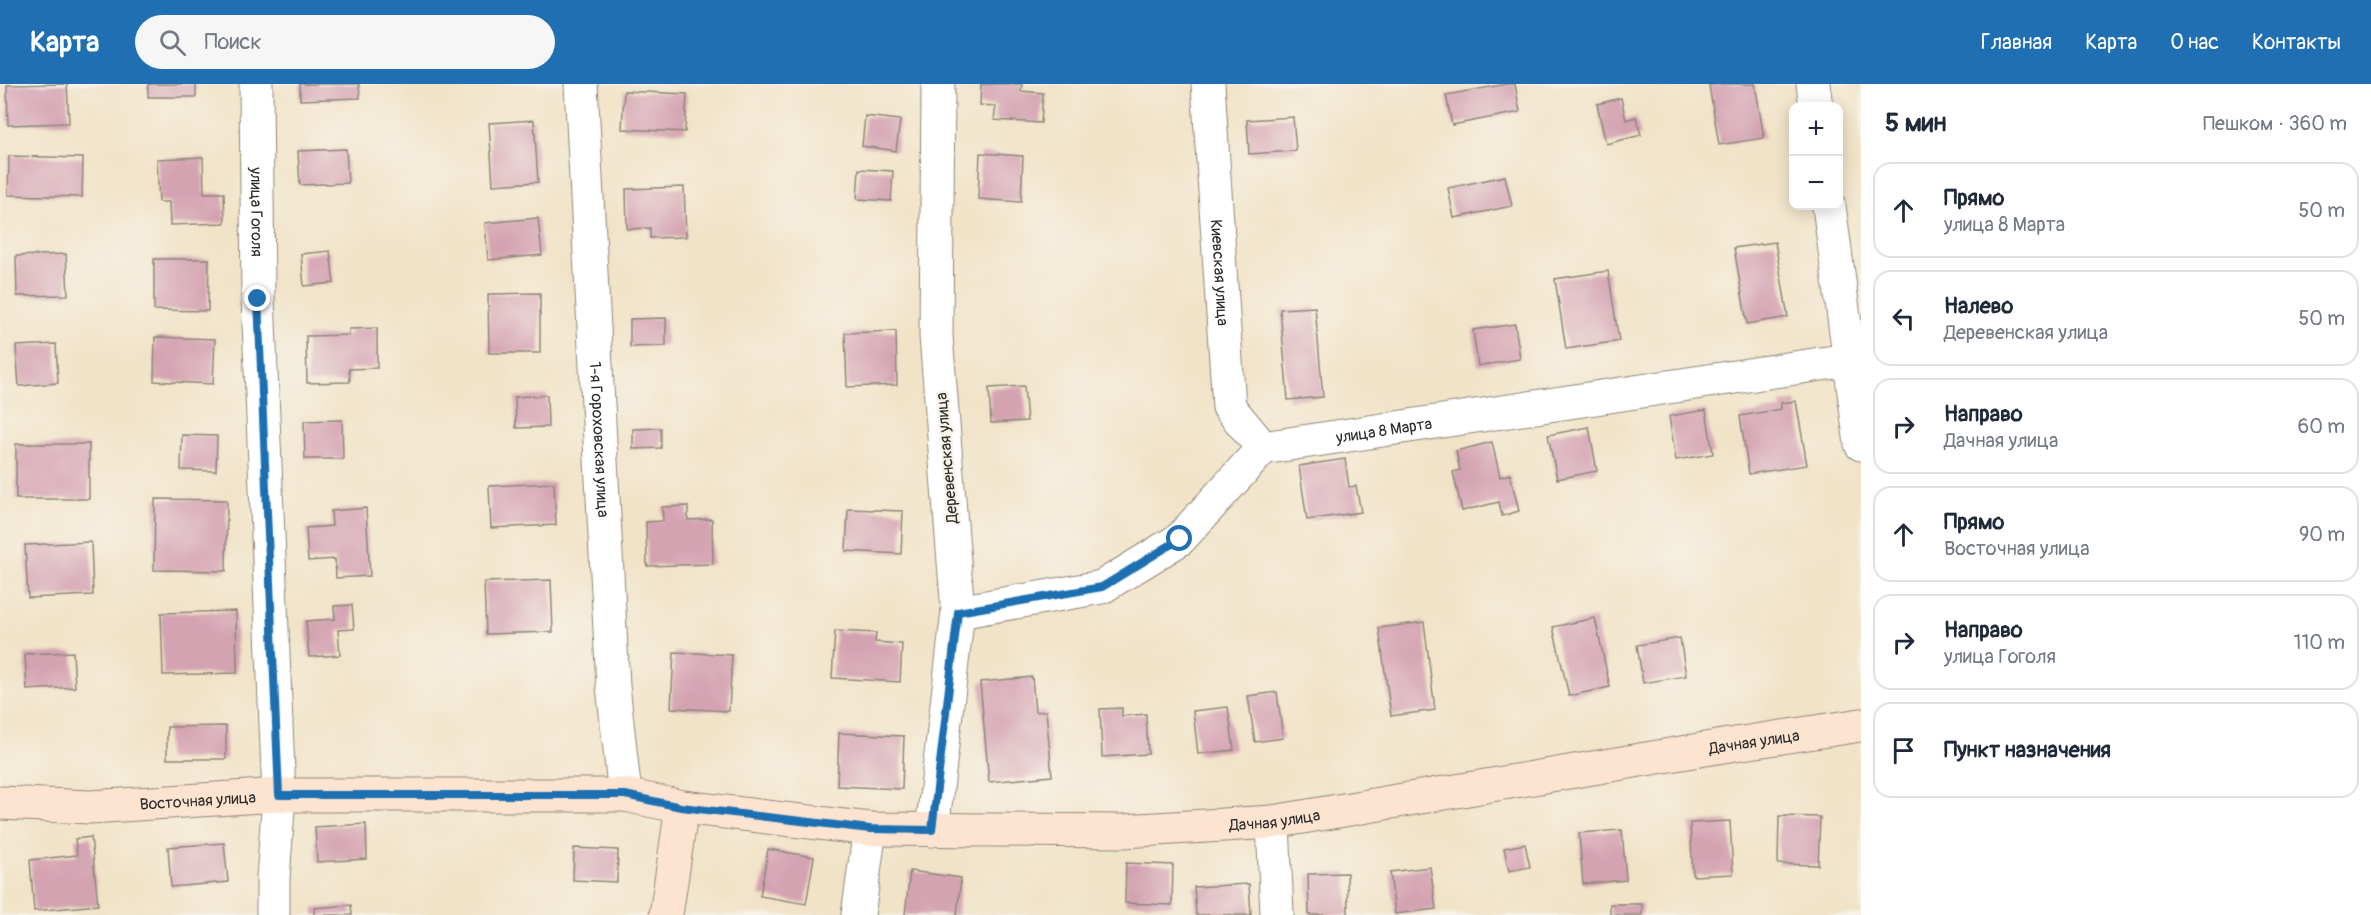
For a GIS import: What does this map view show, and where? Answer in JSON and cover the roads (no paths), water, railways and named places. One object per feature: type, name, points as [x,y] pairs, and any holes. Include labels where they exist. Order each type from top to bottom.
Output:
[{"type":"street","name":"улица Гоголя","points":[[256,84],[258,299],[279,795],[273,915]]},
{"type":"street","name":"1-я Гороховская улица","points":[[582,84],[613,686],[625,795]]},
{"type":"street","name":"Деревенская улица","points":[[932,830],[958,612],[936,336],[938,84]]},
{"type":"street","name":"Киевская улица","points":[[1208,84],[1229,407],[1263,448]]},
{"type":"street","points":[[1813,84],[1815,102]]},
{"type":"street","points":[[1830,210],[1856,359],[1861,444]]},
{"type":"street","name":"улица 8 Марта","points":[[1263,448],[1856,359]]},
{"type":"street","points":[[958,612],[1102,587],[1180,539],[1263,448]]},
{"type":"street","name":"Дачная улица","points":[[681,807],[870,829],[1123,831],[1273,822],[1729,745],[1861,726]]},
{"type":"street","name":"Восточная улица","points":[[0,803],[90,807],[279,795],[625,795],[681,807]]},
{"type":"street","points":[[666,915],[681,807]]},
{"type":"street","points":[[1273,822],[1278,915]]},
{"type":"street","points":[[858,915],[870,829]]}]
